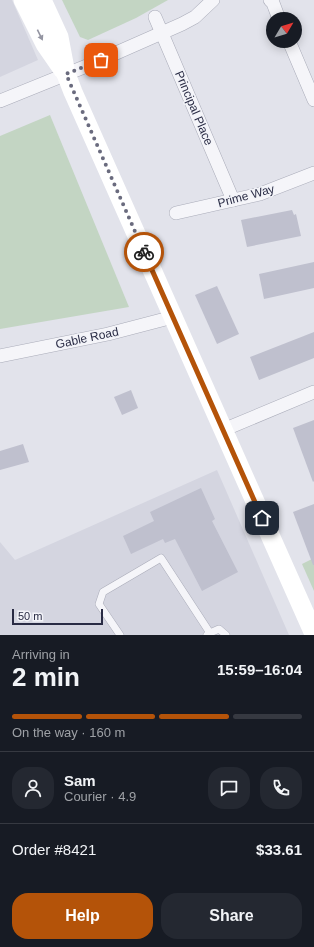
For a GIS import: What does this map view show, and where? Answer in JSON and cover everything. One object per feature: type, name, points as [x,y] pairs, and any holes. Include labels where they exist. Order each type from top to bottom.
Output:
[{"type":"street","points":[[23,0],[45,44],[66,74],[314,634]]},
{"type":"street","points":[[42,0],[60,37],[66,74]]},
{"type":"street","points":[[0,102],[162,33],[195,17],[213,0]]},
{"type":"street","points":[[270,0],[273,3],[276,12]]},
{"type":"street","name":"Principal Place","points":[[155,17],[233,200]]},
{"type":"street","points":[[292,48],[314,100]]},
{"type":"street","name":"Prime Way","points":[[176,213],[268,191],[314,173]]},
{"type":"street","name":"Gable Road","points":[[0,356],[108,334],[173,318]]},
{"type":"street","points":[[223,430],[314,392]]},
{"type":"lane","points":[[120,635],[99,604],[103,592],[161,558],[208,634],[219,629],[226,635]]},
{"type":"shaded area","points":[[0,0],[12,0],[38,60],[0,77]]},
{"type":"shaded area","points":[[217,470],[289,635],[0,635],[0,542],[15,560]]},
{"type":"green space","points":[[62,0],[168,0],[136,18],[88,40],[80,37]]},
{"type":"green space","points":[[50,115],[129,307],[0,329],[0,136]]},
{"type":"green space","points":[[314,558],[314,591],[302,564]]},
{"type":"building","points":[[292,210],[294,215],[296,214],[301,236],[247,247],[241,220]]},
{"type":"building","points":[[314,262],[314,288],[264,299],[259,274]]},
{"type":"building","points":[[217,286],[239,334],[217,344],[195,295]]},
{"type":"building","points":[[314,332],[314,358],[259,380],[250,357]]},
{"type":"building","points":[[131,390],[138,408],[122,415],[114,397]]},
{"type":"building","points":[[314,420],[314,481],[313,482],[293,428]]},
{"type":"building","points":[[23,444],[29,462],[0,470],[0,451]]},
{"type":"building","points":[[201,488],[215,519],[212,521],[238,572],[202,591],[175,539],[165,543],[163,539],[131,554],[123,536],[154,521],[150,512]]},
{"type":"building","points":[[314,504],[314,565],[313,565],[293,512]]},
{"type":"way so far","points":[[101,60],[66,74],[144,252]]},
{"type":"route","points":[[144,252],[262,518]]}]
